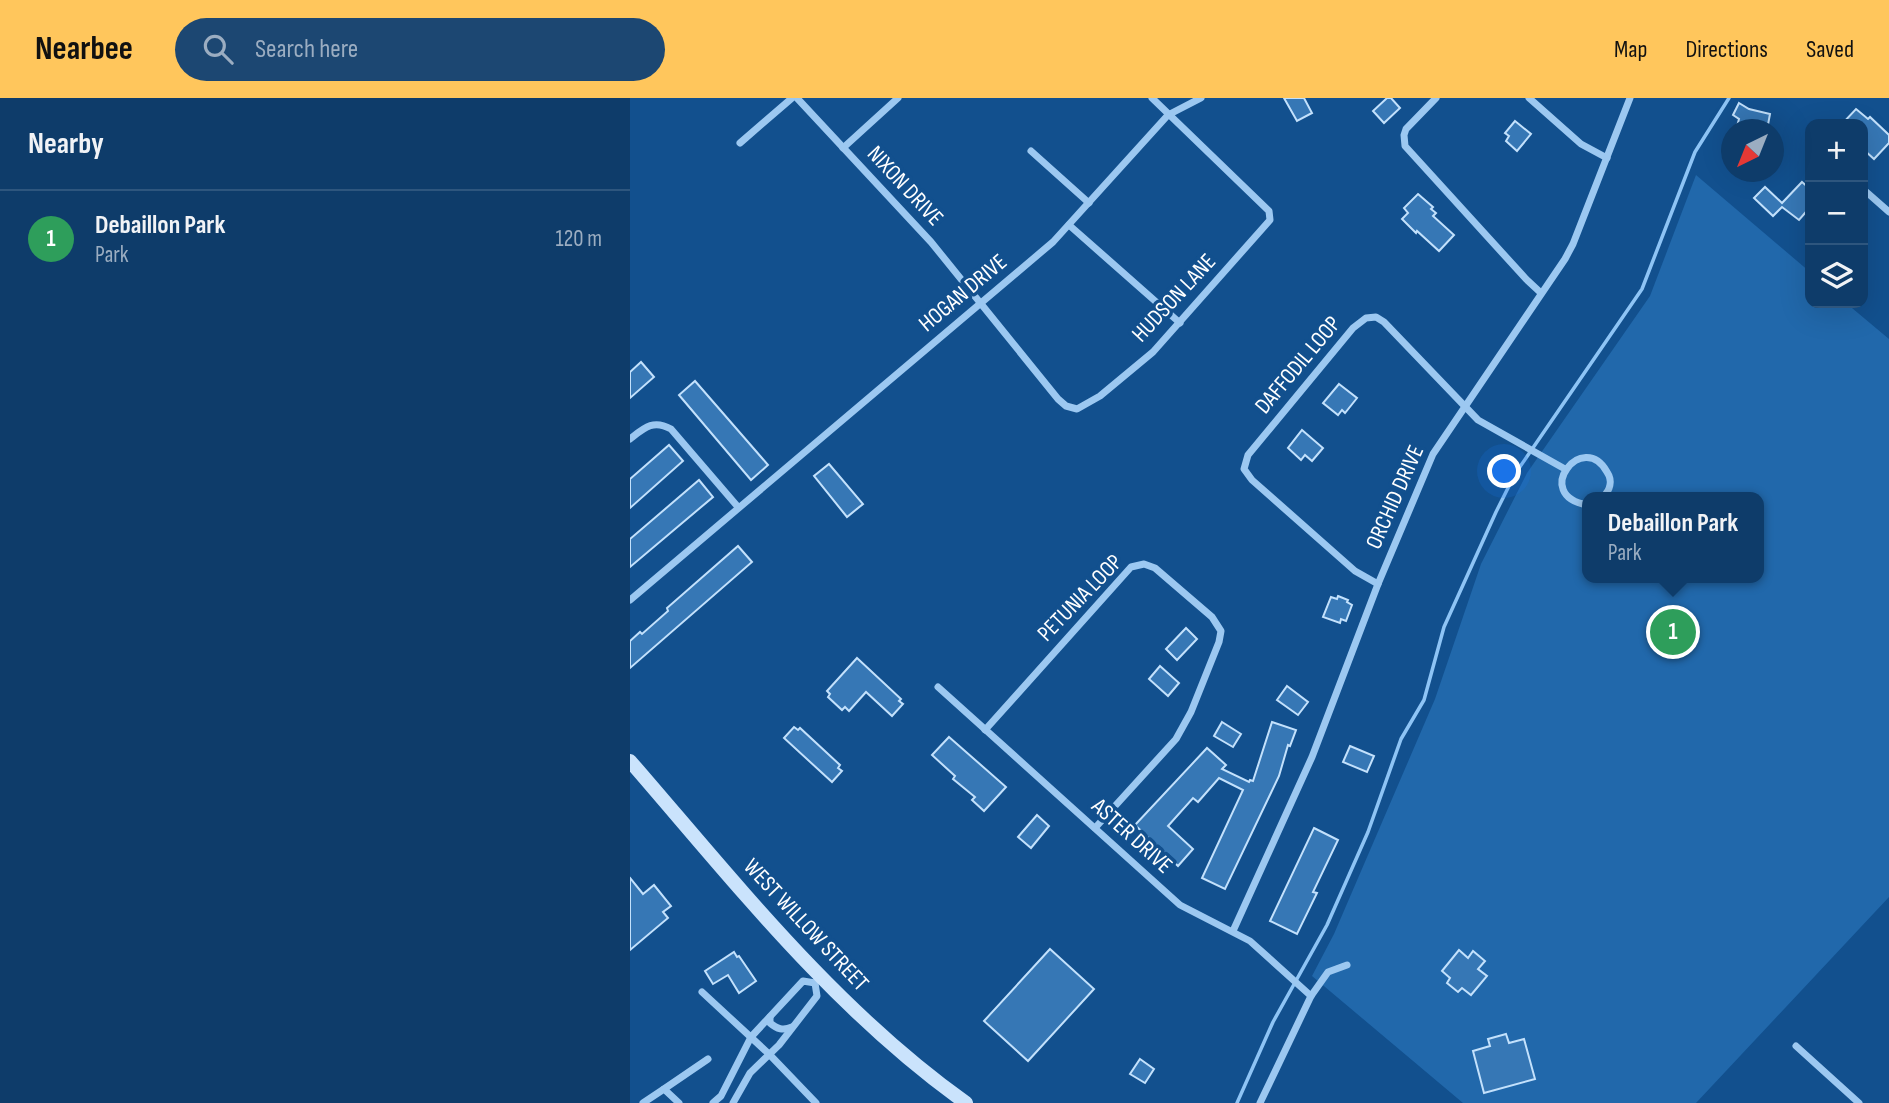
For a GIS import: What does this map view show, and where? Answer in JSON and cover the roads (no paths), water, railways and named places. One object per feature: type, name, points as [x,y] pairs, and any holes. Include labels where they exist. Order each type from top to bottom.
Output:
[{"type":"main road","name":"WEST WILLOW STREET","points":[[630,761],[817,980],[966,1103]]},
{"type":"street","points":[[740,143],[794,98]]},
{"type":"street","name":"NIXON DRIVE","points":[[794,98],[931,242],[982,303]]},
{"type":"street","points":[[843,148],[898,98]]},
{"type":"street","name":"HUDSON LANE","points":[[982,303],[1058,399],[1066,406],[1077,409],[1100,397],[1153,352],[1270,220],[1269,211],[1152,98]]},
{"type":"street","name":"HOGAN DRIVE","points":[[630,600],[1053,242],[1167,115],[1200,98]]},
{"type":"street","points":[[1436,98],[1406,130],[1405,146],[1541,293]]},
{"type":"street","points":[[1529,98],[1581,144],[1607,158]]},
{"type":"street","name":"ORCHID DRIVE","points":[[1233,931],[1312,757],[1378,584],[1433,454],[1573,244],[1630,98]]},
{"type":"street","points":[[1031,150],[1089,203]]},
{"type":"street","points":[[1868,193],[1889,212]]},
{"type":"street","points":[[1069,225],[1180,323]]},
{"type":"street","name":"DAFFODIL LOOP","points":[[1378,584],[1355,571],[1252,480],[1244,469],[1245,461],[1353,328],[1366,318],[1372,316],[1384,322],[1478,421],[1565,469]]},
{"type":"street","points":[[630,439],[646,426],[655,424],[671,429],[738,507]]},
{"type":"street","points":[[1582,503],[1572,499],[1564,489],[1562,479],[1565,469],[1572,462],[1590,459],[1603,465],[1611,478],[1608,492]]},
{"type":"street","name":"PETUNIA LOOP","points":[[985,730],[1131,567],[1144,564],[1154,568],[1212,617],[1219,625],[1221,635],[1191,712],[1176,739],[1095,828]]},
{"type":"street","name":"ASTER DRIVE","points":[[938,687],[1180,905],[1250,941],[1311,996]]},
{"type":"street","points":[[1259,1103],[1311,996],[1328,972],[1347,965]]},
{"type":"street","points":[[713,1103],[721,1097],[751,1037],[803,981],[817,980],[817,996],[794,1026],[750,1073],[733,1103]]},
{"type":"street","points":[[702,992],[769,1054],[816,1103]]},
{"type":"street","points":[[770,1017],[770,1023],[775,1028],[785,1030],[794,1026]]},
{"type":"street","points":[[1796,1046],[1859,1103]]},
{"type":"street","points":[[643,1103],[708,1059]]},
{"type":"street","points":[[664,1089],[679,1103]]},
{"type":"waterway","points":[[1237,1103],[1273,1022],[1327,925],[1368,832],[1401,739],[1424,700],[1444,627],[1496,512],[1515,474],[1642,289],[1695,152],[1729,98]]},
{"type":"place","name":"Debaillon Park","points":[[1673,632]]}]
